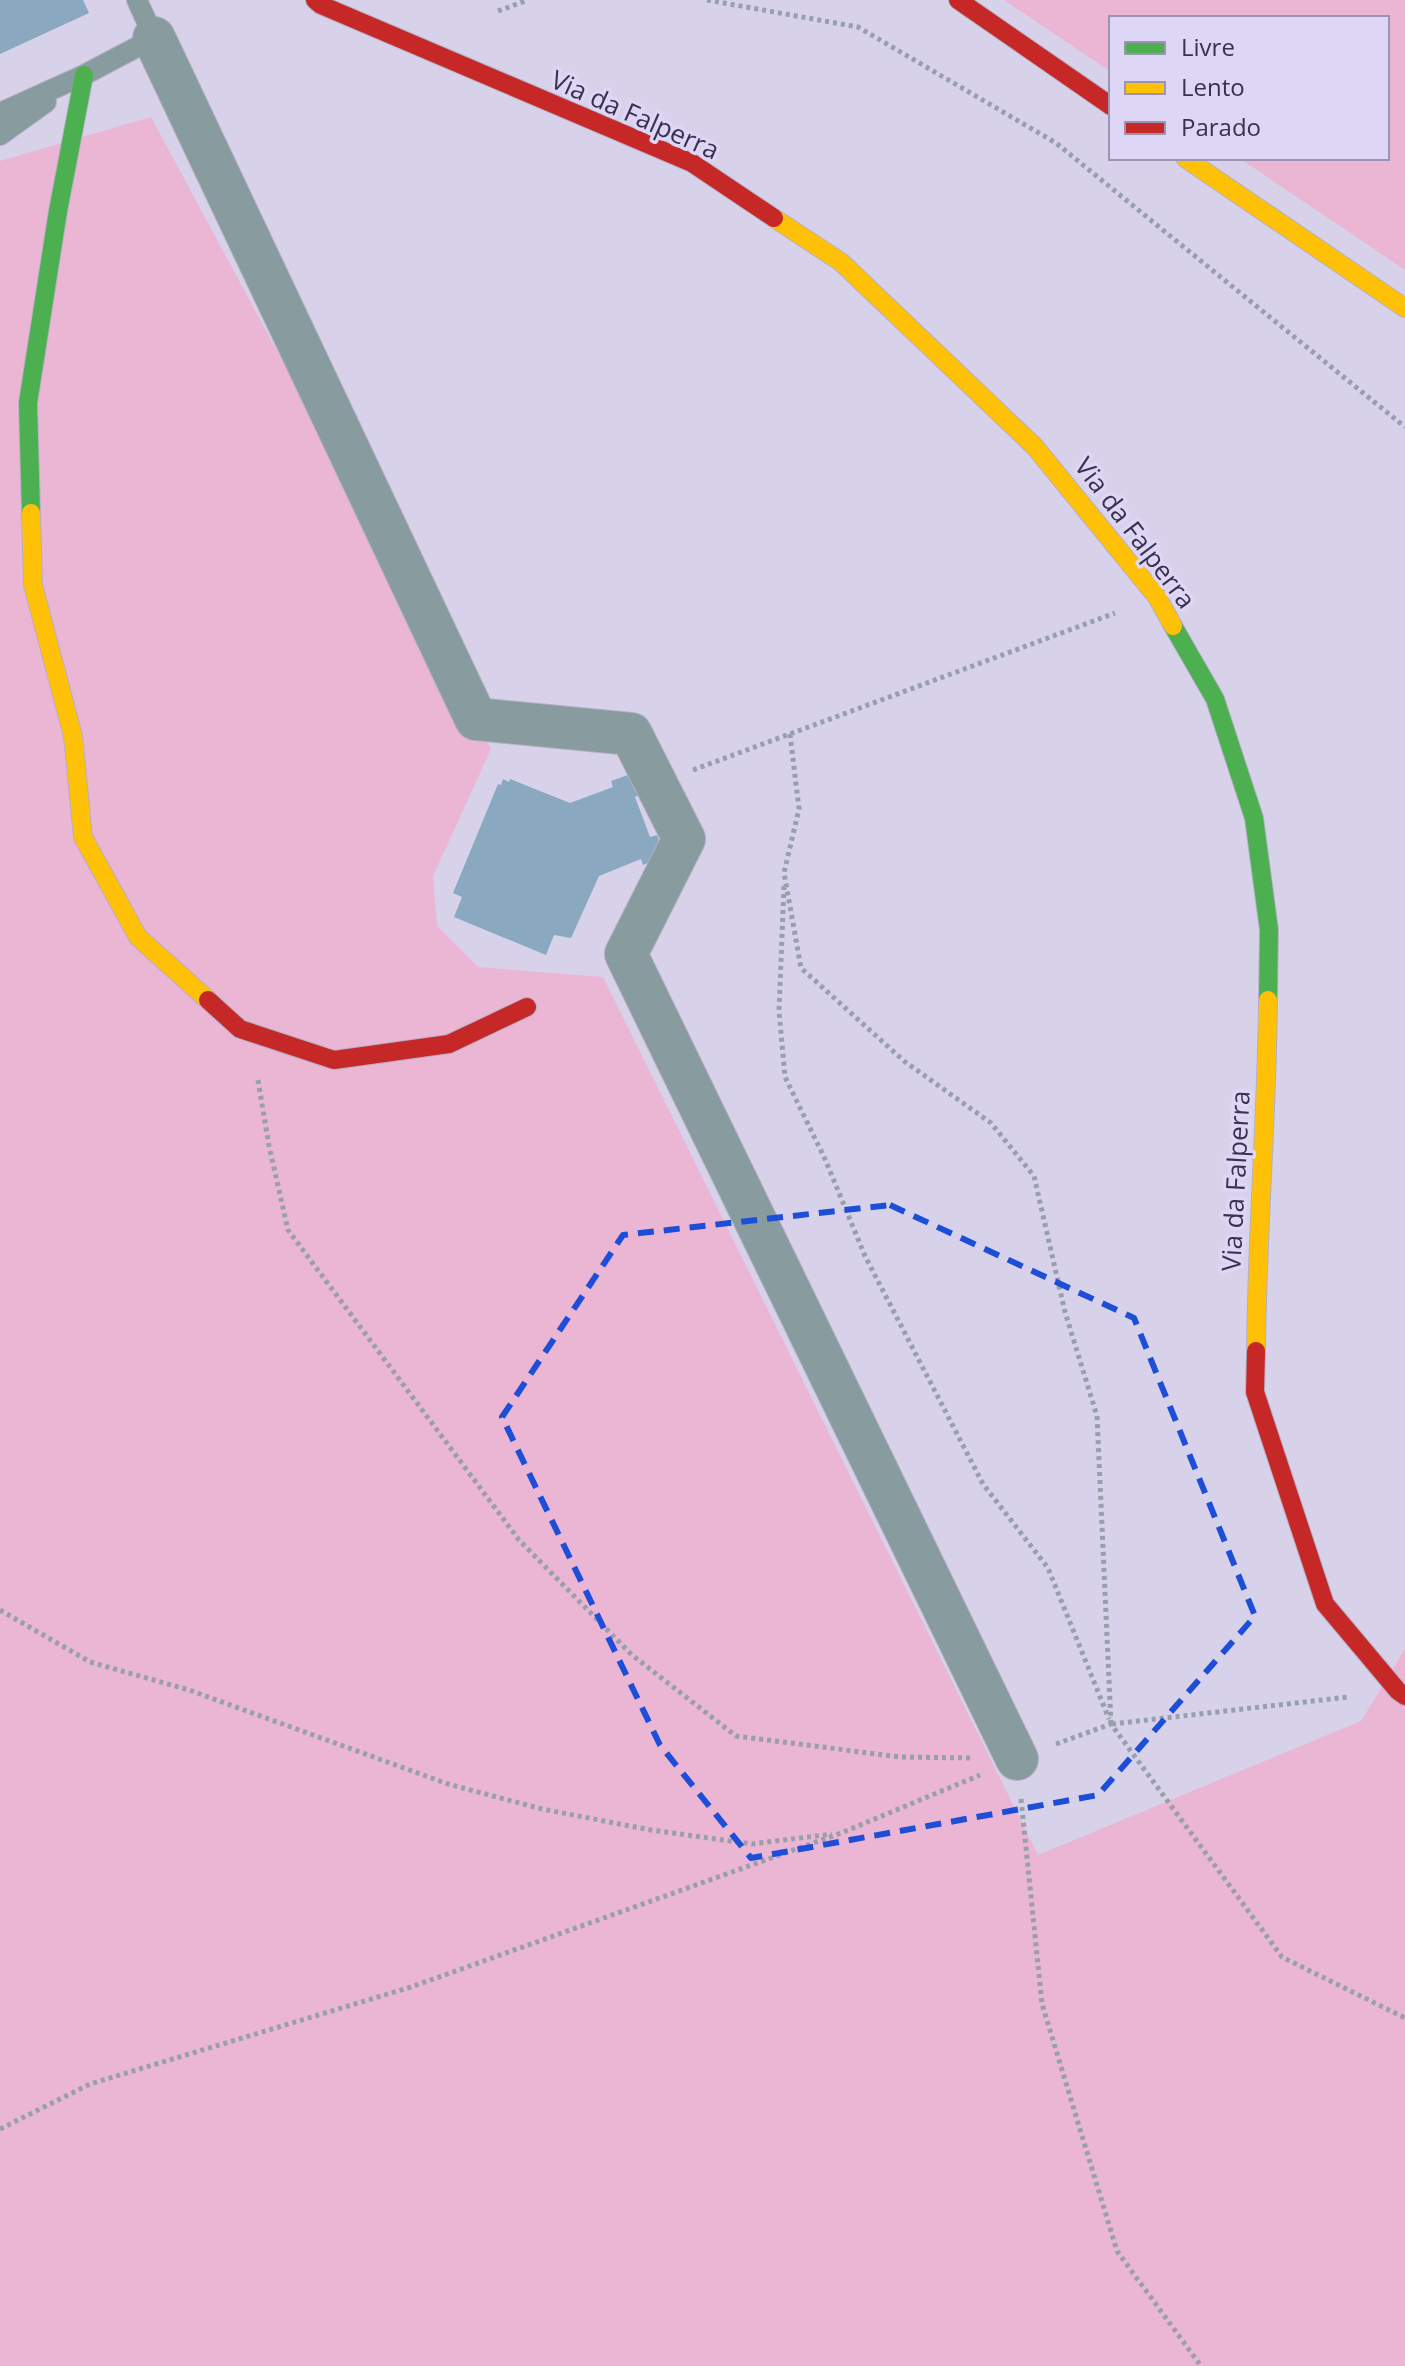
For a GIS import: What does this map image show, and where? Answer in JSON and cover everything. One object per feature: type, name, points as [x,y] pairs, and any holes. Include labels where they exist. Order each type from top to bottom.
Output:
[{"type":"main road","name":"Via da Falperra","points":[[315,0],[504,85],[692,163],[841,262],[1035,447],[1157,597],[1215,699],[1254,818],[1269,930],[1267,1105],[1257,1247],[1255,1392],[1325,1604],[1401,1693]]},
{"type":"main road","points":[[958,0],[1109,105]]},
{"type":"main road","points":[[84,75],[58,211],[28,403],[33,585],[73,736],[83,837],[138,937],[240,1029],[334,1060],[449,1044],[527,1007]]},
{"type":"main road","points":[[1188,160],[1405,308]]},
{"type":"street","points":[[154,38],[476,719],[631,734],[684,839],[626,954],[1017,1759]]},
{"type":"lane","points":[[0,113],[84,75],[154,38],[137,0]]},
{"type":"lane","points":[[0,135],[84,75]]},
{"type":"path","points":[[498,11],[528,0]]},
{"type":"path","points":[[707,0],[858,27],[1056,143],[1405,427]]},
{"type":"path","points":[[656,784],[1157,597]]},
{"type":"path","points":[[790,734],[799,809],[784,873],[779,1011],[785,1077],[825,1159],[865,1256],[983,1484],[1048,1568],[1111,1724],[1282,1957],[1405,2018]]},
{"type":"path","points":[[784,873],[801,968],[904,1061],[991,1123],[1034,1176],[1065,1312],[1097,1416],[1111,1724]]},
{"type":"path","points":[[250,1032],[269,1146],[288,1230],[519,1540],[632,1655],[736,1736],[900,1757],[1017,1759]]},
{"type":"path","points":[[0,1610],[90,1662],[189,1690],[461,1787],[542,1809],[752,1844],[841,1833]]},
{"type":"path","points":[[0,2129],[90,2084],[411,1987],[841,1833],[1017,1759],[1111,1724],[1401,1693]]},
{"type":"path","points":[[1017,1759],[1042,2004],[1117,2251],[1201,2366]]},
{"type":"highlighted area","points":[[890,1205],[1134,1318],[1255,1616],[1098,1795],[751,1858],[660,1745],[502,1417],[623,1235]]},
{"type":"shaded area","points":[[1004,0],[1405,0],[1405,270],[1242,160],[1389,160],[1389,16],[1109,16],[1109,71]]},
{"type":"shaded area","points":[[151,117],[491,749],[433,876],[437,926],[478,967],[603,977],[1038,1855],[1361,1721],[1405,1649],[1405,2366],[0,2366],[0,161]]},
{"type":"building","points":[[0,0],[83,0],[89,13],[0,54]]},
{"type":"building","points":[[633,773],[642,794],[635,797],[650,837],[657,835],[665,856],[643,865],[641,859],[599,876],[571,938],[554,935],[546,955],[454,917],[462,897],[453,893],[498,784],[501,785],[503,779],[570,803],[613,787],[611,781]]},
{"type":"traffic: fast","points":[[31,513],[28,403],[58,211],[84,75]]},
{"type":"traffic: fast","points":[[1173,626],[1215,699],[1254,818],[1269,930],[1268,1000]]},
{"type":"traffic: slow","points":[[1188,160],[1405,308]]},
{"type":"traffic: slow","points":[[774,218],[841,262],[1035,447],[1157,597],[1173,626]]},
{"type":"traffic: slow","points":[[31,513],[33,585],[73,736],[83,837],[138,937],[208,1000]]},
{"type":"traffic: slow","points":[[1256,1351],[1268,1000]]},
{"type":"traffic: jam","points":[[315,0],[692,163],[774,218]]},
{"type":"traffic: jam","points":[[958,0],[1109,105]]},
{"type":"traffic: jam","points":[[208,1000],[240,1029],[334,1060],[449,1044],[527,1007]]},
{"type":"traffic: jam","points":[[1256,1351],[1255,1392],[1325,1604],[1405,1696]]}]
